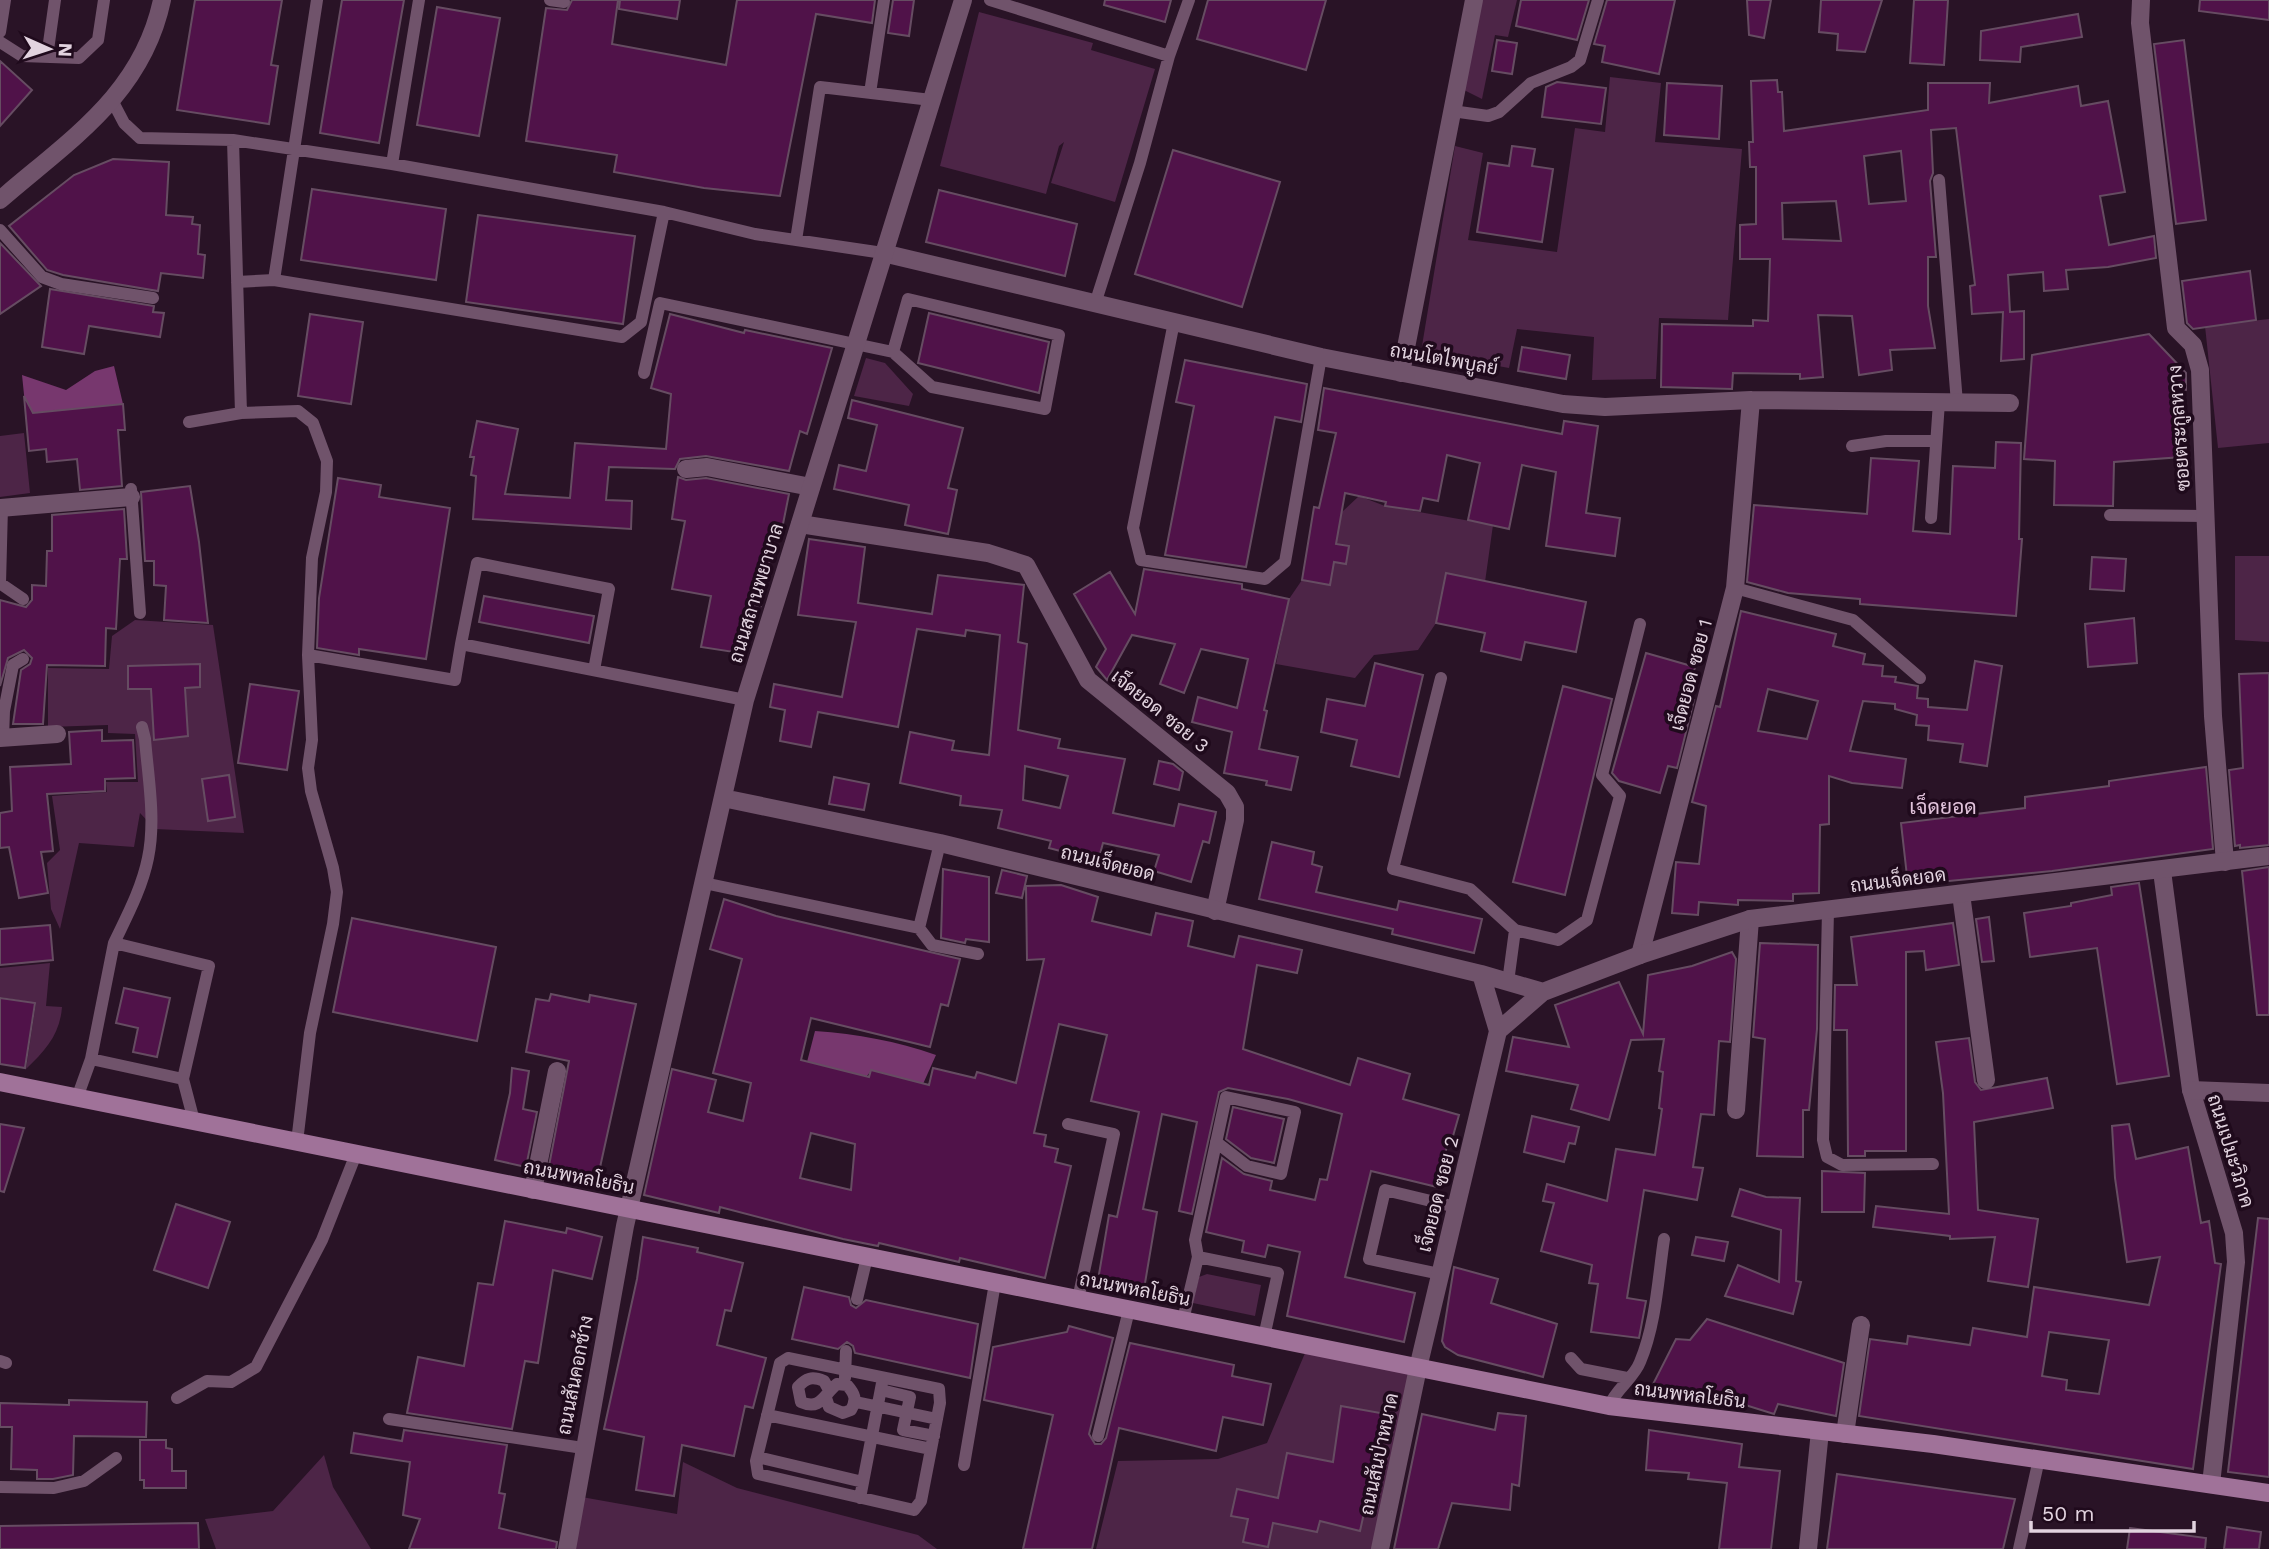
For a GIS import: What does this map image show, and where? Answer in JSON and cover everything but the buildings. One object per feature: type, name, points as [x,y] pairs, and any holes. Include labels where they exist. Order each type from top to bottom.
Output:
[{"type":"main road","name":"ถนนพหลโยธิน","points":[[0,1082],[1609,1406],[2039,1459],[2269,1493]]},
{"type":"street","points":[[0,200],[113,102],[137,68],[162,0]]},
{"type":"street","name":"ถนนสถานพยาบาล","points":[[629,1209],[745,700],[963,0]]},
{"type":"street","points":[[1401,373],[1474,0]]},
{"type":"street","name":"ซอยตระกูลหวาง","points":[[2141,0],[2140,23],[2176,328],[2193,345],[2200,370],[2213,716],[2225,862]]},
{"type":"street","name":"ถนนโตไพบูลย์","points":[[883,253],[1321,357],[1563,404],[1605,407],[1751,400],[2010,402]]},
{"type":"street","name":"เจ็ดยอด ซอย 1","points":[[1640,955],[1735,588],[1751,400]]},
{"type":"street","points":[[686,469],[707,467],[811,488]]},
{"type":"street","points":[[1,507],[131,493]]},
{"type":"street","name":"เจ็ดยอด ซอย 3","points":[[800,524],[988,553],[1026,565],[1088,680],[1227,793],[1235,807],[1235,820],[1215,911]]},
{"type":"street","points":[[2,738],[57,734]]},
{"type":"street","name":"ถนนเจ็ดยอด","points":[[723,798],[940,843],[1481,974],[1543,992]]},
{"type":"street","name":"ถนนเจ็ดยอด","points":[[1499,1031],[1543,992],[1640,955],[1749,919],[2269,856]]},
{"type":"street","name":"ถนนเปมะวิภาค","points":[[2162,871],[2191,1090],[2234,1233],[2236,1262],[2211,1485]]},
{"type":"street","points":[[1961,894],[1986,1080]]},
{"type":"street","points":[[1736,1110],[1749,919]]},
{"type":"street","points":[[1481,974],[1499,1031]]},
{"type":"street","name":"เจ็ดยอด ซอย 2","points":[[1418,1368],[1499,1031]]},
{"type":"street","points":[[533,1189],[557,1072]]},
{"type":"street","points":[[2191,1090],[2269,1093]]},
{"type":"street","name":"ถนนสันคอกช้าง","points":[[568,1549],[583,1448],[629,1209]]},
{"type":"street","points":[[1846,1434],[1861,1325]]},
{"type":"street","name":"ถนนสันป่าหนาด","points":[[1380,1549],[1418,1368]]},
{"type":"street","points":[[1808,1549],[1820,1432]]},
{"type":"lane","points":[[0,32],[5,0]]},
{"type":"lane","points":[[47,57],[55,0]]},
{"type":"lane","points":[[0,41],[22,56],[79,58],[98,40],[104,0]]},
{"type":"lane","points":[[274,281],[317,0]]},
{"type":"lane","points":[[392,164],[419,0]]},
{"type":"lane","points":[[550,0],[564,2]]},
{"type":"lane","points":[[870,93],[884,0]]},
{"type":"lane","points":[[990,0],[1170,56]]},
{"type":"lane","points":[[1095,304],[1189,0]]},
{"type":"lane","points":[[1452,111],[1488,116],[1499,112],[1531,83],[1571,67],[1580,60],[1598,0]]},
{"type":"lane","points":[[796,240],[820,87],[931,100]]},
{"type":"lane","points":[[113,102],[124,123],[140,138],[233,140],[392,164],[664,212],[796,240],[883,253]]},
{"type":"lane","points":[[233,140],[240,413]]},
{"type":"lane","points":[[1939,180],[1957,402]]},
{"type":"lane","points":[[237,282],[274,281],[622,337],[641,322],[664,212]]},
{"type":"lane","points":[[0,230],[42,277],[61,284],[152,298]]},
{"type":"lane","points":[[644,373],[660,303],[892,352],[932,387],[1045,409],[1059,335],[908,299],[892,352]]},
{"type":"lane","points":[[1174,322],[1133,528],[1140,559],[1265,579],[1285,562],[1321,357]]},
{"type":"lane","points":[[1931,518],[1939,402]]},
{"type":"lane","points":[[189,422],[240,413],[298,411],[313,423],[327,461],[326,492],[312,558],[308,655],[311,791],[333,868],[337,892],[310,1033],[297,1142]]},
{"type":"lane","points":[[1852,446],[1886,440],[1936,442]]},
{"type":"lane","points":[[131,493],[140,613]]},
{"type":"lane","points":[[1,507],[1,584],[23,599]]},
{"type":"lane","points":[[2110,515],[2206,516]]},
{"type":"lane","points":[[308,655],[455,680],[477,563],[609,589],[594,670]]},
{"type":"lane","points":[[1735,588],[1853,620],[1920,678]]},
{"type":"lane","points":[[1441,678],[1393,869],[1471,889],[1515,930],[1558,940],[1587,920],[1620,796],[1602,775],[1640,624]]},
{"type":"lane","points":[[461,644],[745,700]]},
{"type":"lane","points":[[2,738],[13,665],[23,659]]},
{"type":"lane","points":[[77,1098],[90,1059],[114,943],[138,890],[149,854],[151,827],[142,727]]},
{"type":"lane","points":[[919,928],[940,843]]},
{"type":"lane","points":[[704,883],[919,928],[932,945],[978,954]]},
{"type":"lane","points":[[1828,909],[1823,1140],[1828,1157],[1842,1165],[1933,1164]]},
{"type":"lane","points":[[1508,982],[1515,930]]},
{"type":"lane","points":[[114,943],[209,966],[183,1079],[194,1121]]},
{"type":"lane","points":[[90,1059],[183,1079]]},
{"type":"lane","points":[[1184,1321],[1198,1256],[1195,1240],[1216,1142],[1226,1097],[1295,1112],[1281,1174],[1247,1167],[1216,1142]]},
{"type":"lane","points":[[1068,1124],[1114,1135],[1077,1299]]},
{"type":"lane","points":[[177,1398],[207,1381],[231,1382],[256,1367],[321,1240],[356,1154]]},
{"type":"lane","points":[[1440,1274],[1369,1259],[1385,1190],[1456,1206]]},
{"type":"lane","points":[[1609,1406],[1627,1378],[1640,1364],[1654,1310],[1664,1239]]},
{"type":"lane","points":[[1198,1256],[1278,1273],[1264,1337]]},
{"type":"lane","points":[[857,1298],[867,1257]]},
{"type":"lane","points":[[964,1465],[995,1283]]},
{"type":"lane","points":[[1098,1436],[1129,1310]]},
{"type":"lane","points":[[844,1385],[847,1370],[846,1351]]},
{"type":"lane","points":[[882,1384],[939,1389],[937,1419],[920,1501],[914,1510],[758,1474],[757,1457],[780,1363],[788,1358],[847,1370],[910,1397],[902,1430],[932,1442]]},
{"type":"lane","points":[[1571,1358],[1581,1369],[1627,1378]]},
{"type":"lane","points":[[815,1377],[818,1364]]},
{"type":"lane","points":[[806,1422],[810,1406],[827,1394],[837,1384],[844,1385],[854,1393],[856,1402],[851,1410],[836,1412],[829,1407],[827,1394],[824,1381],[815,1377],[805,1379],[798,1389],[801,1402],[810,1406]]},
{"type":"lane","points":[[860,1498],[882,1384]]},
{"type":"lane","points":[[775,1385],[798,1389]]},
{"type":"lane","points":[[856,1402],[937,1419]]},
{"type":"lane","points":[[834,1428],[836,1412]]},
{"type":"lane","points":[[767,1415],[872,1436],[932,1442]]},
{"type":"lane","points":[[389,1419],[583,1448]]},
{"type":"lane","points":[[757,1457],[863,1482]]},
{"type":"lane","points":[[0,1487],[54,1488],[84,1481],[116,1458]]},
{"type":"lane","points":[[2019,1549],[2039,1459]]},
{"type":"shaded area","points":[[1481,0],[1517,0],[1508,37],[1495,35],[1482,99],[1464,90]]},
{"type":"shaded area","points":[[979,12],[1093,43],[1091,50],[1155,69],[1115,202],[1051,183],[1064,142],[1059,146],[1046,194],[940,166]]},
{"type":"shaded area","points":[[1610,77],[1661,83],[1655,142],[1742,149],[1728,320],[1659,318],[1656,379],[1592,380],[1594,337],[1517,329],[1509,368],[1421,352],[1455,146],[1483,153],[1468,240],[1557,252],[1575,128],[1605,132]]},
{"type":"shaded area","points":[[2269,319],[2269,443],[2218,448],[2205,326]]},
{"type":"shaded area","points":[[866,358],[885,363],[913,394],[909,406],[854,396]]},
{"type":"shaded area","points":[[114,366],[123,404],[26,414],[22,375],[66,390],[95,371]]},
{"type":"shaded area","points":[[24,433],[30,493],[0,497],[0,436]]},
{"type":"shaded area","points":[[1359,496],[1385,506],[1493,525],[1485,582],[1446,574],[1436,623],[1418,650],[1374,655],[1355,678],[1276,664],[1289,599],[1302,580],[1330,585],[1334,562],[1346,564],[1349,546],[1336,544],[1342,512]]},
{"type":"shaded area","points":[[2235,556],[2269,556],[2269,642],[2235,640]]},
{"type":"shaded area","points":[[135,620],[213,625],[244,833],[155,829],[140,813],[134,847],[79,843],[60,929],[51,909],[47,863],[60,850],[52,796],[107,792],[106,782],[138,782],[135,734],[108,733],[108,725],[48,727],[48,668],[109,669],[112,636]]},
{"type":"shaded area","points":[[50,963],[46,1006],[62,1007],[61,1017],[51,1041],[26,1069],[36,1003],[0,997],[0,968]]},
{"type":"shaded area","points":[[815,1031],[877,1039],[936,1055],[923,1084],[871,1071],[866,1077],[807,1062]]},
{"type":"shaded area","points":[[1207,1274],[1261,1285],[1255,1316],[1193,1303],[1199,1277]]},
{"type":"shaded area","points":[[1308,1346],[1418,1368],[1386,1549],[1096,1549],[1118,1461],[1218,1459],[1267,1443]]},
{"type":"shaded area","points":[[324,1455],[333,1487],[371,1549],[216,1549],[205,1519],[273,1511]]},
{"type":"shaded area","points":[[683,1462],[737,1488],[918,1535],[937,1549],[567,1549],[576,1496],[677,1514]]},
{"type":"district","name":"เจ็ดยอด","points":[[1943,806]]}]
